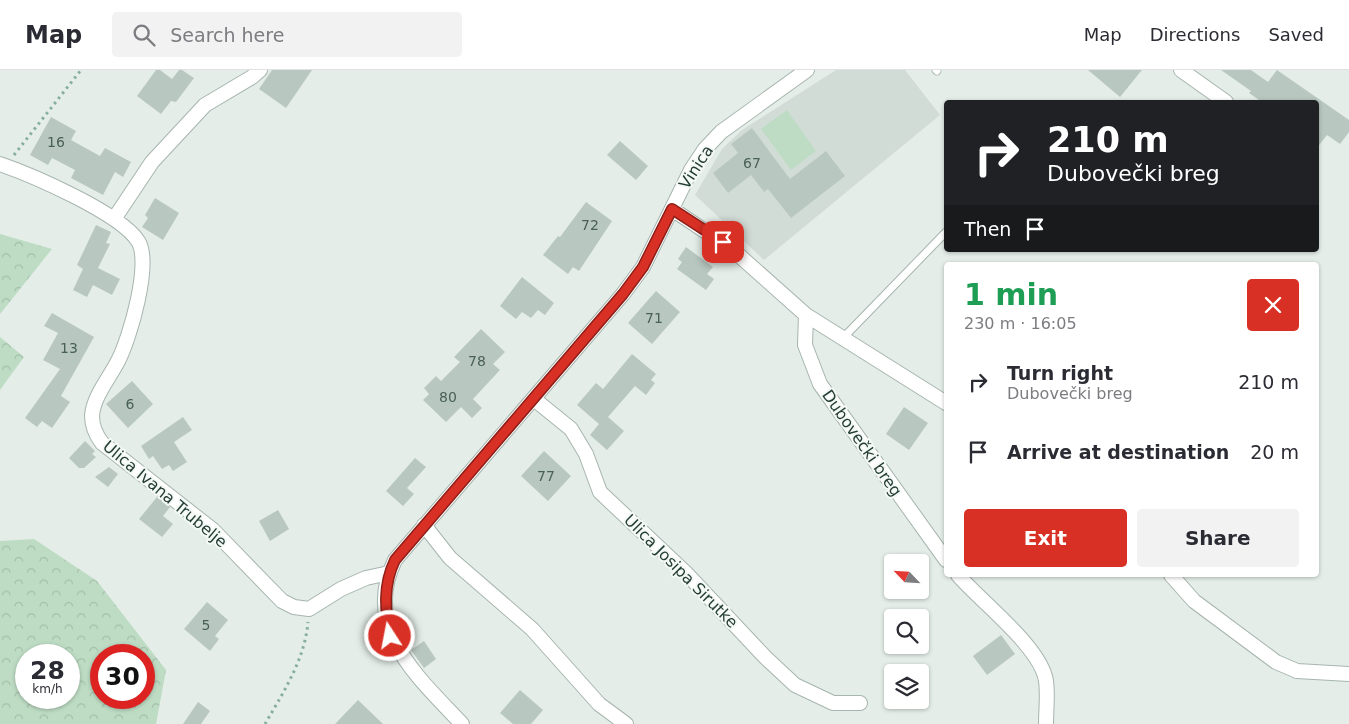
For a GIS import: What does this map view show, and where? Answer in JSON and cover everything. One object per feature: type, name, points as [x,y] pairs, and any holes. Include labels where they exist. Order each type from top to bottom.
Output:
[{"type":"street","points":[[114,219],[152,162],[205,105],[252,78],[260,70]]},
{"type":"street","name":"Vinica","points":[[462,724],[401,654],[390,636],[386,615],[385,593],[389,573],[395,560],[623,294],[643,267],[691,170],[705,149],[721,132],[806,70]]},
{"type":"street","points":[[1181,70],[1223,100]]},
{"type":"street","name":"Ulica Ivana Trubelje","points":[[4,165],[55,187],[114,219],[138,240],[144,253],[143,270],[128,338],[95,404],[92,414],[95,434],[102,443],[213,530],[282,600],[294,607],[309,609]]},
{"type":"street","points":[[672,209],[733,250],[806,315],[841,339],[944,402]]},
{"type":"street","name":"Dubovečki breg","points":[[806,315],[805,345],[820,384],[944,557]]},
{"type":"street","name":"Ulica Josipa Sirutke","points":[[534,399],[571,429],[586,454],[600,492],[686,573],[765,657],[795,685],[833,702],[860,703]]},
{"type":"street","points":[[424,525],[450,558],[532,629],[598,704],[626,724]]},
{"type":"street","points":[[309,609],[342,589],[366,578],[389,573]]},
{"type":"street","points":[[960,577],[1012,628],[1036,659],[1046,680],[1046,724]]},
{"type":"street","points":[[1173,577],[1194,601],[1276,662],[1297,670],[1349,674]]},
{"type":"lane","points":[[841,339],[944,234]]},
{"type":"path","points":[[4,165],[81,70]]},
{"type":"path","points":[[265,724],[290,680],[307,635],[309,609]]},
{"type":"shaded area","points":[[836,70],[905,70],[940,115],[764,260],[695,195],[722,149],[742,130]]},
{"type":"green space","points":[[787,110],[816,151],[791,170],[761,129]]},
{"type":"green space","points":[[0,234],[52,249],[0,314]]},
{"type":"green space","points":[[0,337],[24,357],[0,390]]},
{"type":"green space","points":[[34,539],[97,581],[146,644],[90,644],[90,709],[155,709],[155,656],[166,670],[156,724],[0,724],[0,541]]},
{"type":"building","points":[[156,70],[160,70],[172,79],[179,70],[194,78],[176,102],[171,101],[161,114],[137,96]]},
{"type":"building","points":[[272,70],[312,70],[286,108],[259,89]]},
{"type":"building","points":[[1088,70],[1142,70],[1120,97]]},
{"type":"building","points":[[1221,70],[1251,70],[1268,82],[1277,70],[1349,120],[1349,132],[1340,144],[1327,135],[1319,145],[1319,100],[1259,100],[1249,93],[1251,91]]},
{"type":"building","points":[[51,117],[76,131],[71,140],[100,156],[105,148],[131,162],[123,177],[115,172],[103,195],[71,178],[75,170],[52,158],[48,165],[30,155]]},
{"type":"building","points":[[752,128],[790,179],[826,151],[845,176],[791,218],[768,189],[764,192],[751,175],[728,193],[713,173],[738,153],[731,144]]},
{"type":"building","points":[[620,141],[648,166],[636,180],[607,155]]},
{"type":"building","points":[[155,198],[179,213],[163,240],[142,227],[148,218],[145,215]]},
{"type":"building","points":[[586,202],[612,221],[579,271],[573,267],[568,274],[543,255],[558,236],[560,237]]},
{"type":"building","points":[[96,225],[111,232],[106,243],[110,244],[98,268],[120,279],[112,295],[93,285],[87,297],[73,290],[83,269],[77,265]]},
{"type":"building","points":[[686,247],[713,267],[707,274],[714,279],[706,290],[677,269],[682,262],[678,259]]},
{"type":"building","points":[[522,277],[554,303],[545,315],[538,310],[531,318],[522,312],[516,319],[500,306]]},
{"type":"building","points":[[656,291],[680,312],[652,344],[628,323]]},
{"type":"building","points":[[52,313],[94,337],[61,396],[70,402],[52,428],[42,421],[37,427],[25,418],[60,369],[43,360],[58,333],[44,326]]},
{"type":"building","points":[[481,329],[505,352],[493,364],[500,370],[473,399],[482,408],[472,418],[461,407],[446,422],[423,400],[429,394],[424,388],[436,376],[441,381],[460,362],[454,357]]},
{"type":"building","points":[[632,354],[656,374],[651,380],[655,383],[646,395],[635,386],[608,417],[624,431],[607,450],[590,435],[599,424],[577,405],[596,383],[603,389]]},
{"type":"building","points":[[132,381],[153,404],[128,428],[106,404]]},
{"type":"building","points":[[904,407],[928,423],[909,450],[886,434]]},
{"type":"building","points":[[183,417],[192,430],[174,442],[187,462],[173,471],[169,465],[162,469],[153,456],[149,459],[141,446]]},
{"type":"building","points":[[85,441],[95,451],[92,454],[96,457],[84,468],[79,468],[69,458]]},
{"type":"building","points":[[544,451],[571,476],[548,501],[521,476]]},
{"type":"building","points":[[415,458],[426,467],[407,488],[414,494],[403,506],[386,491]]},
{"type":"building","points":[[109,467],[118,474],[108,487],[95,477]]},
{"type":"building","points":[[157,497],[170,507],[163,516],[173,524],[162,537],[139,519]]},
{"type":"building","points":[[278,510],[289,529],[270,541],[259,521]]},
{"type":"building","points":[[207,602],[228,620],[215,636],[219,639],[210,651],[184,629]]},
{"type":"building","points":[[1001,635],[1015,654],[987,675],[973,656]]},
{"type":"building","points":[[424,641],[436,659],[424,668],[411,650]]},
{"type":"building","points":[[520,690],[543,710],[531,724],[513,724],[500,713]]},
{"type":"building","points":[[358,700],[383,724],[335,724]]},
{"type":"building","points":[[198,702],[210,711],[201,724],[183,724]]},
{"type":"route","points":[[390,636],[386,615],[385,593],[389,573],[395,560],[623,294],[643,267],[672,209],[689,218],[723,242]]}]
